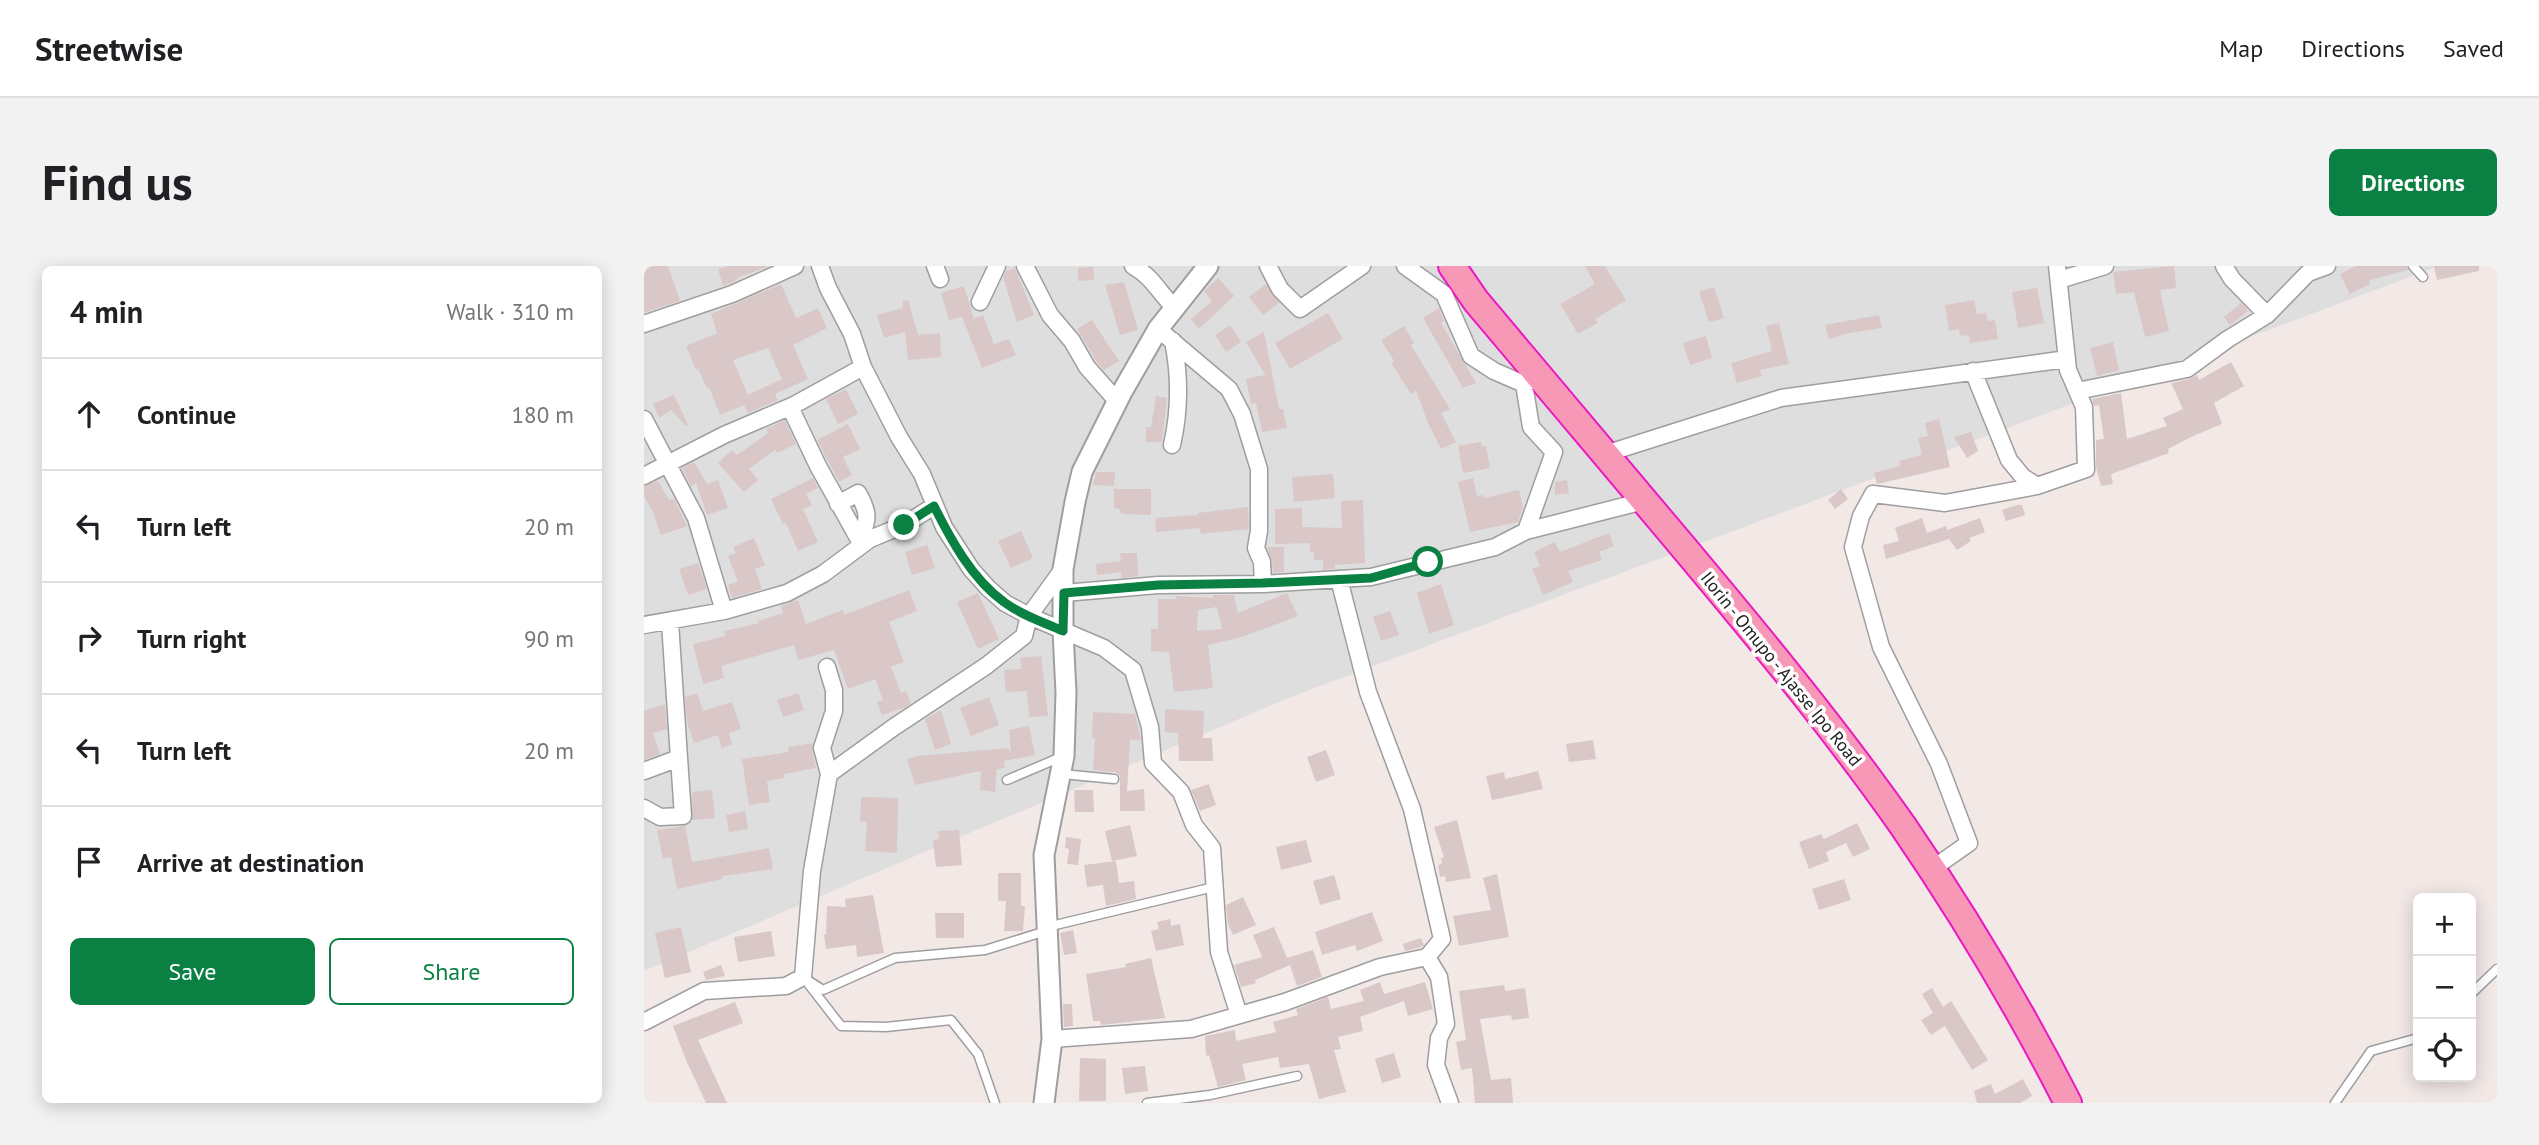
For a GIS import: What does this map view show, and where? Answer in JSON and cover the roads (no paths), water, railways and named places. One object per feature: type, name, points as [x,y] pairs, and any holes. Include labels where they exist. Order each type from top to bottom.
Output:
[{"type":"highway","name":"Ilorin - Omupo - Ajasse Ipo Road","points":[[1452,266],[1532,381],[1605,454],[1808,700],[1863,771],[1932,869],[2012,998],[2068,1103]]},
{"type":"street","points":[[644,324],[732,294],[795,266]]},
{"type":"street","points":[[820,266],[828,288],[852,334],[863,367],[922,474],[934,506],[965,559],[988,588],[1005,603],[1104,648],[1133,670],[1150,727],[1153,763],[1181,792],[1194,825],[1212,848],[1219,952],[1239,1015]]},
{"type":"street","points":[[980,302],[997,266]]},
{"type":"street","points":[[1025,266],[1050,315],[1072,341],[1087,367],[1117,401]]},
{"type":"street","points":[[1133,266],[1153,279],[1163,297],[1175,308]]},
{"type":"street","points":[[1044,1103],[1052,1039],[1044,855],[1062,765],[1066,692],[1063,569],[1082,472],[1117,401],[1166,335],[1175,308],[1208,266]]},
{"type":"street","points":[[1268,266],[1280,289],[1300,309],[1362,266]]},
{"type":"street","points":[[1405,266],[1444,294],[1471,356],[1494,371],[1532,381],[1531,428],[1554,452],[1526,531]]},
{"type":"street","points":[[1932,869],[1969,843],[1939,764],[1881,647],[1853,547],[1861,516],[1873,494],[1945,503],[2037,486],[2086,469],[2084,407],[2068,370],[2058,273],[2105,266]]},
{"type":"street","points":[[2224,266],[2232,279],[2267,315]]},
{"type":"street","points":[[2077,391],[2188,369],[2228,339],[2267,315],[2308,273],[2327,266]]},
{"type":"street","points":[[1166,335],[1179,386],[1178,420],[1172,445]]},
{"type":"street","points":[[1166,335],[1229,389],[1242,414],[1259,469],[1259,531],[1256,548],[1262,562],[1263,583]]},
{"type":"street","points":[[1605,454],[1781,398],[2067,359]]},
{"type":"street","points":[[644,475],[790,407],[863,367]]},
{"type":"street","points":[[1973,371],[2009,460],[2023,477],[2037,486]]},
{"type":"street","points":[[790,407],[838,504],[861,543]]},
{"type":"street","points":[[644,419],[696,518],[724,611]]},
{"type":"street","points":[[838,504],[858,493],[867,510],[861,543]]},
{"type":"street","points":[[1064,593],[1158,585],[1371,578],[1495,547],[1526,531],[1644,501]]},
{"type":"street","points":[[644,625],[724,611],[787,593],[823,574],[861,543],[904,525],[934,506]]},
{"type":"street","points":[[828,774],[995,659],[1024,636],[1030,616],[1063,569]]},
{"type":"street","points":[[1052,1039],[1191,1028],[1285,1002],[1380,967],[1427,957],[1442,939],[1412,809],[1368,692],[1339,579]]},
{"type":"street","points":[[644,808],[660,817],[683,816],[670,622]]},
{"type":"street","points":[[644,1022],[704,991],[786,986],[803,977],[812,871],[828,774],[821,748],[834,711],[834,690],[827,667]]},
{"type":"street","points":[[644,771],[679,758]]},
{"type":"street","points":[[1427,957],[1439,978],[1446,1024],[1439,1038],[1436,1065],[1450,1103]]},
{"type":"lane","points":[[2413,266],[2423,276]]},
{"type":"lane","points":[[1007,780],[1062,765],[1114,779]]},
{"type":"lane","points":[[803,977],[823,990],[895,958],[985,950],[1046,929],[1214,887]]},
{"type":"lane","points":[[2476,989],[2497,969]]},
{"type":"lane","points":[[803,977],[841,1026],[886,1027],[951,1020],[978,1054],[995,1103]]},
{"type":"lane","points":[[2335,1103],[2371,1051],[2413,1039]]},
{"type":"lane","points":[[1147,1103],[1210,1095],[1297,1076]]}]
